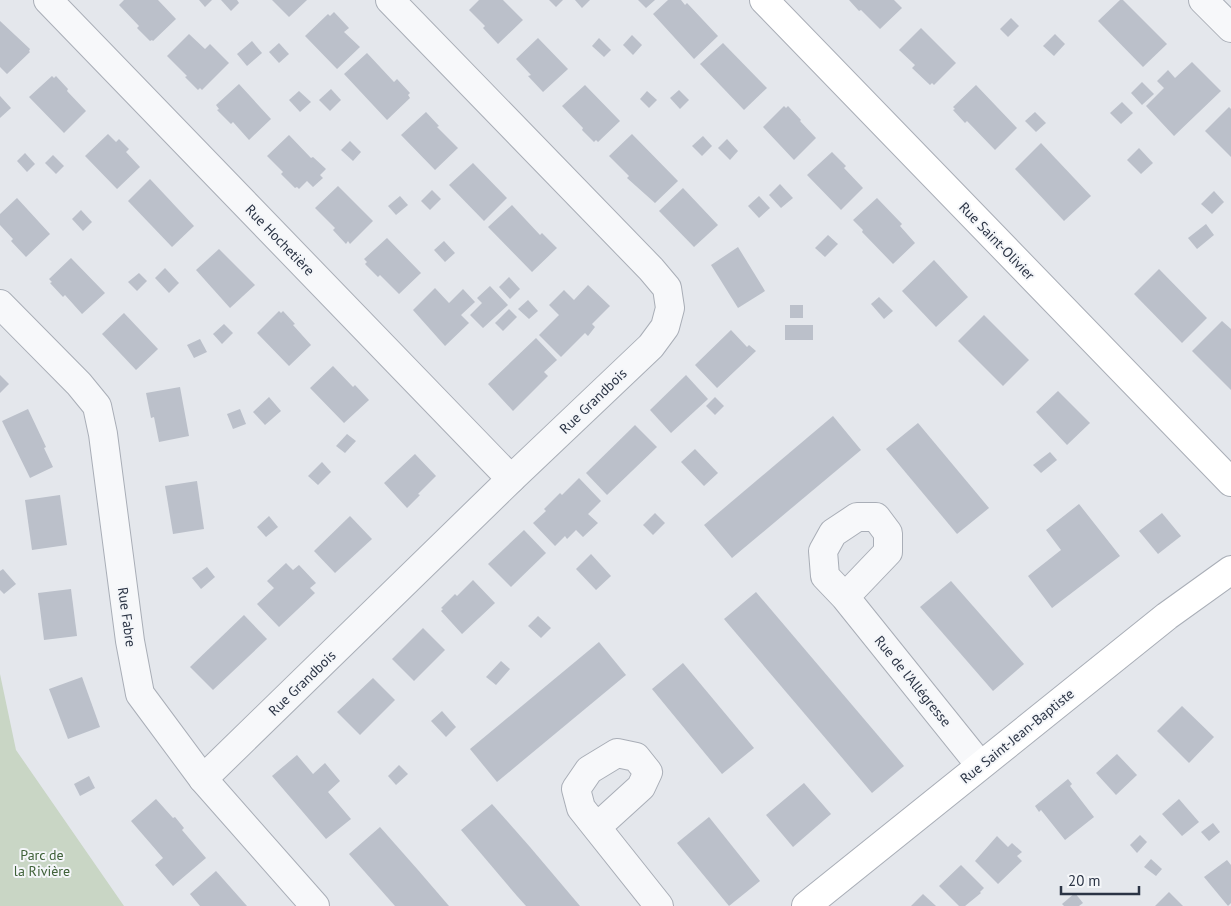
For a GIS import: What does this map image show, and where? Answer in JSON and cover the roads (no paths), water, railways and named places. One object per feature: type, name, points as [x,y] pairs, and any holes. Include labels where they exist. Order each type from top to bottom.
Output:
[{"type":"street","name":"Rue Hochetière","points":[[48,0],[511,479]]},
{"type":"street","name":"Rue Grandbois","points":[[203,779],[511,479],[651,346],[665,328],[670,308],[667,288],[651,269],[390,0]]},
{"type":"street","name":"Rue Saint-Olivier","points":[[764,0],[1231,482]]},
{"type":"street","points":[[1203,0],[1231,28]]},
{"type":"street","name":"Rue Fabre","points":[[0,304],[79,384],[97,406],[103,434],[130,640],[140,694],[203,779],[315,906]]},
{"type":"street","name":"Rue Saint-Jean-Baptiste","points":[[806,906],[1167,616],[1231,570]]},
{"type":"street","name":"Rue de l'Allégresse","points":[[845,597],[980,765]]},
{"type":"street","points":[[597,827],[658,906]]},
{"type":"park label","name":"Parc de la Rivière","points":[[42,864]]}]
